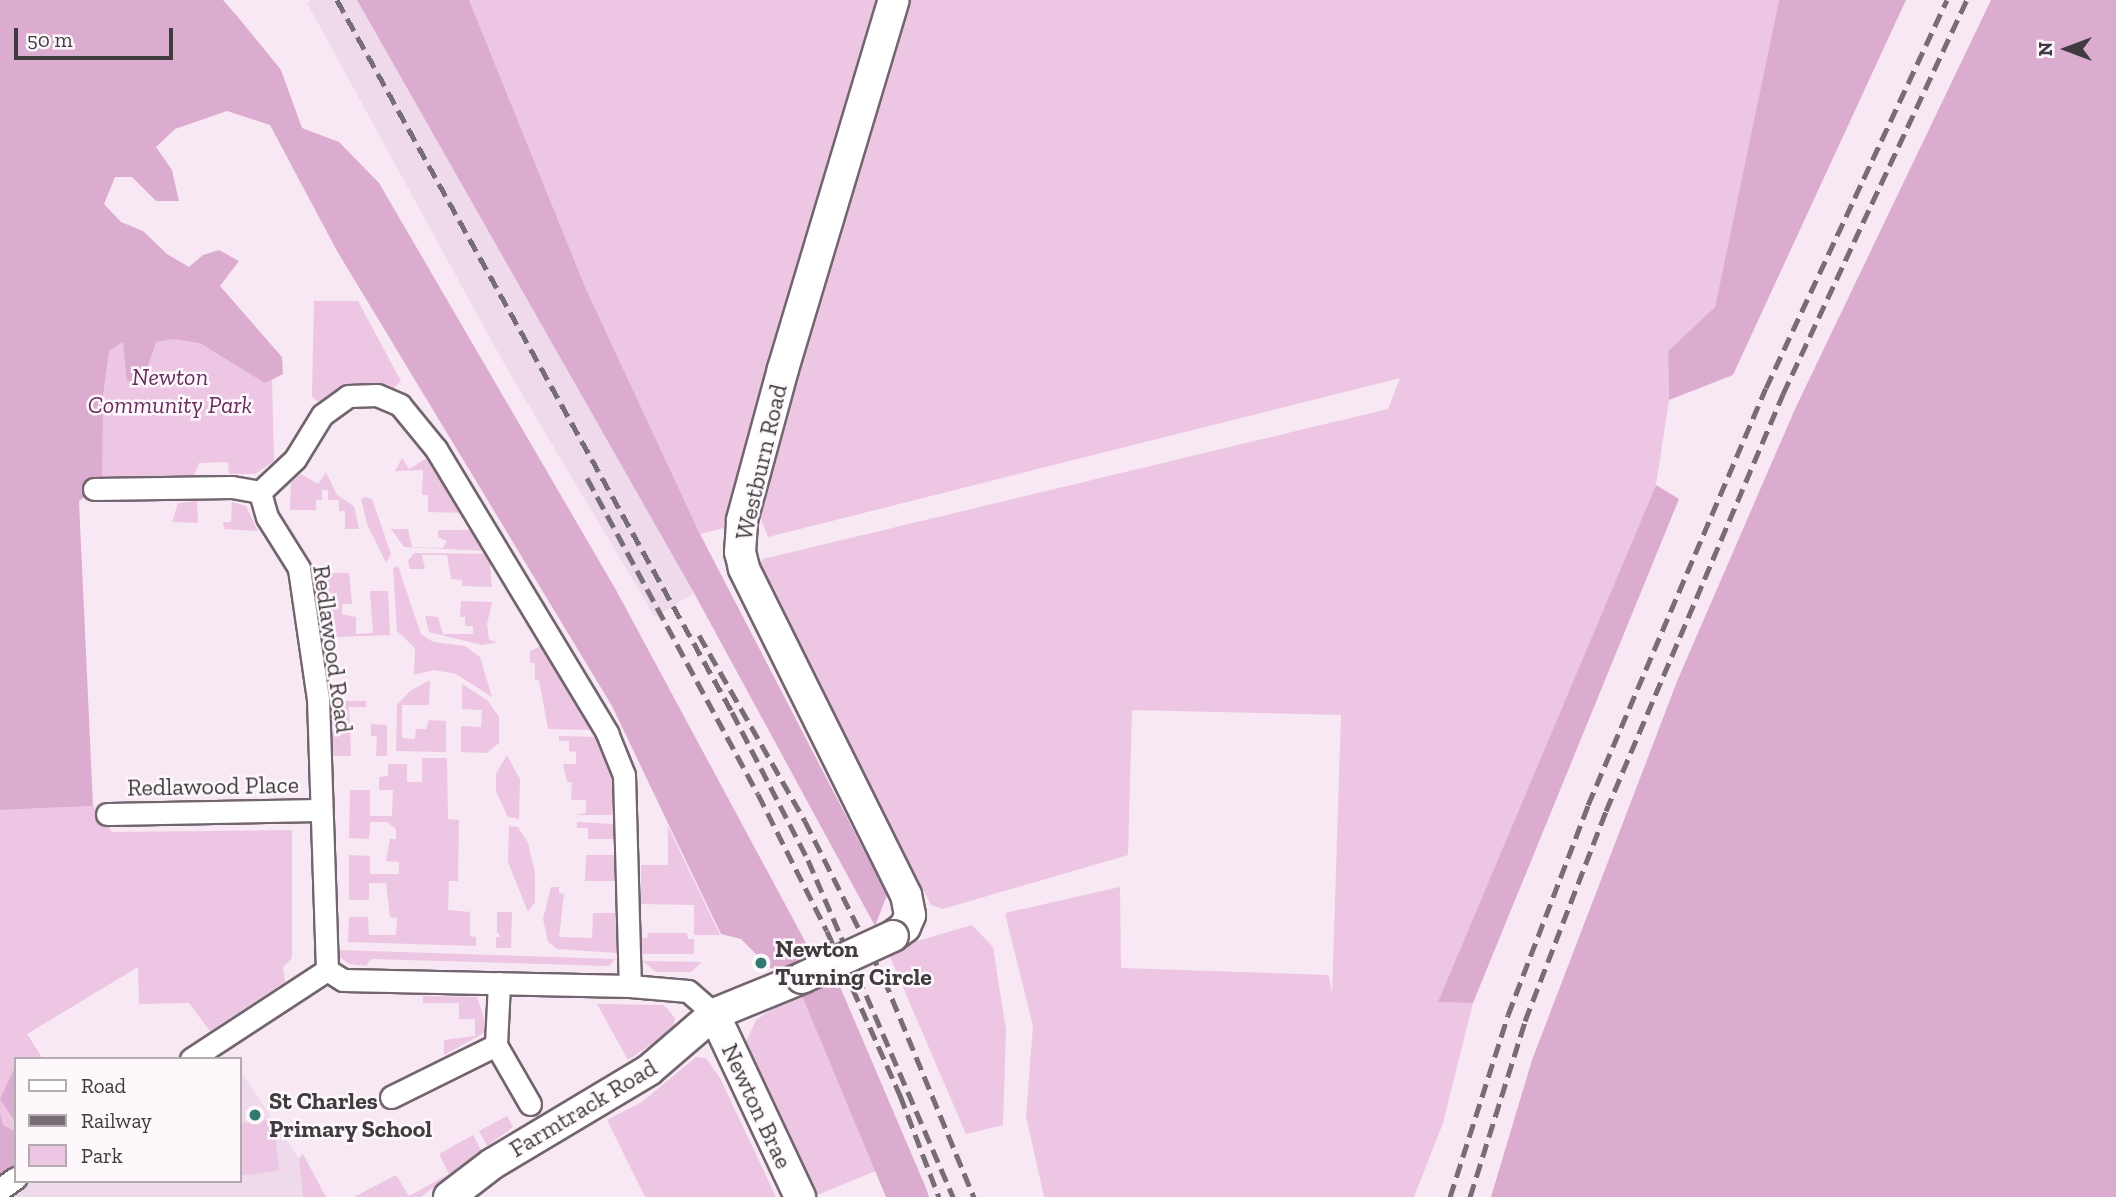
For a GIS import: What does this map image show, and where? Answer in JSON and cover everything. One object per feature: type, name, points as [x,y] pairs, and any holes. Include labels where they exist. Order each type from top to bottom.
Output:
[{"type":"street","name":"Westburn Road","points":[[714,1014],[894,936],[905,927],[910,915],[906,895],[744,568],[740,551],[742,520],[783,369],[894,0]]},
{"type":"street","points":[[94,489],[240,487],[260,492],[295,459],[322,415],[348,396],[377,395],[400,405],[436,449],[607,733],[624,775],[629,986]]},
{"type":"street","name":"Redlawood Road","points":[[260,492],[267,517],[299,568],[318,699],[327,970]]},
{"type":"street","name":"Redlawood Place","points":[[107,814],[321,810]]},
{"type":"street","points":[[194,1057],[327,970],[343,980],[629,986],[688,991],[714,1014]]},
{"type":"street","points":[[499,983],[496,1045],[530,1104]]},
{"type":"street","name":"Farmtrack Road","points":[[449,1197],[492,1164],[649,1070],[714,1014]]},
{"type":"street","name":"Newton Brae","points":[[714,1014],[800,1197]]},
{"type":"street","points":[[391,1097],[496,1045]]},
{"type":"shaded area","points":[[0,0],[223,0],[237,16],[281,70],[302,128],[339,142],[379,183],[616,590],[813,956],[778,969],[770,968],[741,939],[721,934],[612,706],[337,251],[270,125],[227,111],[175,129],[156,147],[172,170],[179,201],[156,201],[132,177],[115,177],[104,204],[121,222],[143,231],[167,254],[189,267],[203,255],[219,250],[239,261],[220,286],[282,357],[283,374],[265,383],[200,343],[173,339],[156,342],[144,378],[127,382],[123,342],[109,351],[103,395],[102,484],[79,501],[93,806],[0,810]]},
{"type":"shaded area","points":[[311,0],[357,0],[694,593],[655,617],[506,367],[307,3]]},
{"type":"shaded area","points":[[357,0],[469,0],[586,289],[700,534],[887,895],[875,926],[694,593]]},
{"type":"shaded area","points":[[1779,0],[1906,0],[1733,375],[1669,400],[1668,351],[1715,307]]},
{"type":"shaded area","points":[[1991,0],[2116,0],[2116,1197],[1491,1197],[1532,1060],[1678,679],[1795,409]]},
{"type":"shaded area","points":[[1656,485],[1679,499],[1473,1003],[1438,1002]]},
{"type":"shaded area","points":[[835,975],[929,1197],[886,1197],[800,991]]},
{"type":"shaded area","points":[[14,1069],[14,1120],[0,1099]]},
{"type":"shaded area","name":"St Charles Primary School","points":[[242,1073],[299,1159],[303,1197],[1,1197],[20,1183],[242,1183]]},
{"type":"shaded area","points":[[0,1112],[3,1125],[14,1131],[14,1169],[0,1178]]},
{"type":"green space","points":[[469,0],[882,0],[724,528],[700,534],[586,289]]},
{"type":"green space","points":[[909,0],[1779,0],[1715,307],[1668,351],[1669,400],[1656,485],[1439,1001],[1473,1003],[1443,1123],[1414,1197],[1044,1197],[1026,1116],[1033,1026],[1005,913],[1120,887],[1121,968],[1329,975],[1332,995],[1341,715],[1132,710],[1128,855],[943,909],[931,905],[756,567],[763,559],[1388,409],[1400,378],[768,537],[758,511]]},
{"type":"green space","name":"Newton Community Park","points":[[95,267],[272,377],[274,461],[255,474],[229,474],[228,462],[199,463],[194,476],[178,481],[91,486]]},
{"type":"green space","points":[[314,301],[358,301],[401,381],[392,390],[352,384],[318,402],[312,396]]},
{"type":"green space","points":[[432,455],[466,513],[428,512],[428,495],[422,495],[423,470],[395,471],[402,458],[409,469]]},
{"type":"green space","points":[[326,472],[337,495],[354,506],[359,529],[345,529],[345,511],[339,511],[339,500],[328,500],[328,490],[322,490],[322,500],[316,500],[316,510],[290,510],[291,483],[301,474],[318,484]]},
{"type":"green space","points":[[361,499],[372,499],[391,554],[386,563],[367,524]]},
{"type":"green space","points":[[197,501],[198,523],[172,522],[178,503]]},
{"type":"green space","points":[[232,502],[246,506],[258,531],[224,529],[223,522],[231,522]]},
{"type":"green space","points":[[391,529],[408,529],[412,547],[443,548],[447,541],[438,537],[438,530],[475,530],[488,551],[404,547]]},
{"type":"green space","points":[[414,553],[489,554],[492,587],[462,586],[462,580],[451,579],[447,555],[422,555],[425,569],[410,569],[408,561]]},
{"type":"green space","points":[[398,566],[421,634],[433,642],[465,646],[480,657],[492,697],[456,674],[434,670],[414,675],[415,648],[397,631],[393,568]]},
{"type":"green space","points":[[319,573],[349,573],[352,604],[342,604],[342,614],[356,617],[356,634],[373,633],[370,591],[388,591],[390,635],[336,637],[335,654],[322,650],[318,644],[325,633]]},
{"type":"green space","points":[[461,601],[492,602],[487,624],[489,640],[498,642],[482,645],[429,632],[425,616],[438,617],[443,634],[473,634],[473,626],[465,626],[465,617],[460,617]]},
{"type":"green space","points":[[546,644],[594,730],[548,729],[539,680],[535,679],[535,663],[530,663],[530,651]]},
{"type":"green space","points":[[430,680],[429,705],[402,705],[402,738],[415,739],[416,729],[426,729],[429,720],[446,721],[446,752],[396,751],[397,705],[410,691]]},
{"type":"green space","points":[[462,684],[487,700],[499,717],[499,743],[487,753],[461,752],[461,726],[481,727],[482,710],[462,709]]},
{"type":"green space","points":[[332,701],[366,701],[366,707],[349,707],[351,756],[331,756]]},
{"type":"green space","points":[[371,724],[387,725],[387,756],[376,756],[377,736],[371,736]]},
{"type":"green space","points":[[559,736],[598,737],[615,782],[616,815],[575,815],[586,813],[586,800],[571,800],[572,782],[567,782],[563,764],[576,764],[576,752],[569,751],[569,741],[559,741]]},
{"type":"green space","points":[[507,755],[520,779],[519,819],[508,817],[496,791],[496,774]]},
{"type":"green space","points":[[422,758],[447,758],[448,819],[459,820],[458,881],[449,881],[448,910],[470,912],[470,936],[476,937],[476,946],[348,942],[349,917],[368,917],[369,935],[396,935],[397,918],[390,917],[386,883],[369,883],[369,900],[349,900],[349,855],[370,856],[370,874],[399,874],[399,862],[386,861],[390,839],[396,839],[396,829],[387,822],[370,822],[369,839],[349,838],[350,790],[370,790],[370,816],[392,816],[393,790],[379,790],[379,777],[388,776],[388,764],[407,764],[407,782],[422,782]]},
{"type":"green space","points":[[93,806],[112,832],[292,830],[292,958],[283,967],[285,982],[210,1031],[189,1003],[139,1004],[138,967],[27,1034],[42,1057],[14,1057],[14,1164],[0,1173],[0,810]]},
{"type":"green space","points":[[577,822],[614,824],[614,839],[588,839],[588,828],[577,828]]},
{"type":"green space","points":[[509,826],[518,827],[528,843],[535,873],[535,902],[528,912],[508,862]]},
{"type":"green space","points":[[668,826],[720,935],[694,935],[694,905],[641,904],[641,865],[668,865]]},
{"type":"green space","points":[[586,855],[615,855],[615,881],[585,881]]},
{"type":"green space","points":[[551,887],[559,887],[559,893],[564,894],[559,937],[592,938],[593,913],[620,913],[617,953],[557,949],[548,942],[543,919]]},
{"type":"green space","points":[[497,912],[512,912],[511,948],[496,948],[496,937],[501,937],[497,932]]},
{"type":"green space","points":[[972,925],[993,947],[1006,1030],[1003,1125],[966,1134],[887,950]]},
{"type":"green space","points":[[648,933],[687,933],[688,939],[694,939],[694,954],[640,954],[640,938],[647,938]]},
{"type":"green space","points":[[338,950],[615,959],[609,966],[371,959],[366,966],[349,964],[333,952]]},
{"type":"green space","points":[[643,961],[702,962],[691,972],[656,972]]},
{"type":"green space","points":[[800,991],[876,1171],[812,1197],[746,1058],[746,1042],[756,1020]]},
{"type":"green space","points":[[423,996],[477,997],[485,1021],[492,1022],[489,1030],[444,1055],[444,1040],[475,1036],[475,1019],[459,1019],[459,1003],[423,1003]]},
{"type":"green space","points":[[597,1004],[664,1005],[675,1018],[673,1029],[628,1060]]},
{"type":"green space","points":[[696,1057],[706,1058],[720,1078],[776,1197],[645,1197],[607,1120],[642,1102]]},
{"type":"green space","points":[[507,1116],[513,1127],[487,1146],[479,1131]]},
{"type":"green space","points":[[273,1119],[279,1170],[242,1176],[242,1124]]},
{"type":"green space","points":[[473,1135],[481,1150],[421,1197],[354,1197],[396,1175],[409,1196],[449,1174],[439,1154]]},
{"type":"green space","points":[[303,1154],[326,1197],[303,1197],[299,1159]]},
{"type":"railway","points":[[337,0],[732,712],[808,860],[953,1197]]},
{"type":"railway","points":[[1450,1197],[1508,1015],[1588,805],[1766,388],[1947,0]]},
{"type":"railway","points":[[1470,1197],[1525,1021],[1606,811],[1783,394],[1967,0]]},
{"type":"railway","points":[[587,478],[758,794],[827,931],[900,1095],[939,1197]]},
{"type":"railway","points":[[699,635],[805,821],[884,979],[974,1197]]},
{"type":"place","name":"Newton Turning Circle","points":[[761,963]]},
{"type":"place","name":"St Charles Primary School","points":[[255,1115]]}]
